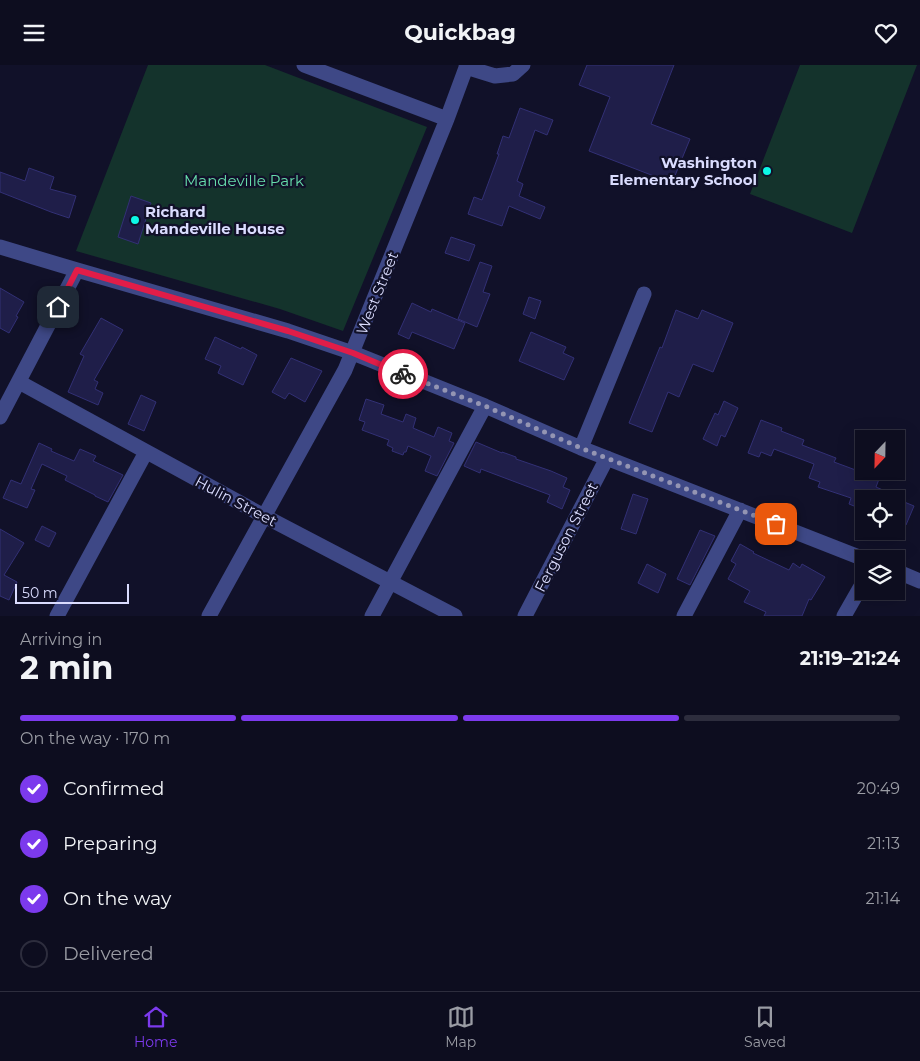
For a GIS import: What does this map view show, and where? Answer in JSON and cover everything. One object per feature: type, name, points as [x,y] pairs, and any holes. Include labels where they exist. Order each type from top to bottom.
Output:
[{"type":"street","points":[[304,65],[447,119]]},
{"type":"street","points":[[467,66],[496,77],[513,74],[523,65]]},
{"type":"street","name":"West Street","points":[[209,616],[346,369],[467,66]]},
{"type":"street","points":[[0,247],[288,331],[353,353],[485,406],[581,448],[855,555]]},
{"type":"street","points":[[0,417],[77,270]]},
{"type":"street","points":[[581,448],[644,294]]},
{"type":"street","name":"Hulin Street","points":[[19,382],[264,516],[455,616]]},
{"type":"street","points":[[372,616],[485,406]]},
{"type":"street","points":[[57,616],[146,452]]},
{"type":"street","name":"Ferguson Street","points":[[525,616],[607,458]]},
{"type":"street","points":[[684,616],[740,510]]},
{"type":"street","points":[[905,575],[920,581]]},
{"type":"street","points":[[844,616],[855,597]]},
{"type":"green space","name":"Mandeville Park","points":[[148,65],[265,65],[427,127],[343,331],[280,309],[76,251]]},
{"type":"green space","points":[[800,65],[917,65],[852,233],[750,194]]},
{"type":"building","points":[[587,65],[674,65],[651,124],[690,139],[672,183],[589,151],[610,97],[579,85]]},
{"type":"building","points":[[520,108],[553,120],[547,135],[535,130],[517,181],[523,184],[519,196],[545,207],[540,219],[509,206],[502,226],[468,214],[474,197],[482,200],[499,154],[497,154],[503,136],[509,138]]},
{"type":"building","points":[[29,168],[54,177],[50,189],[76,196],[69,218],[0,192],[0,172],[25,181]]},
{"type":"building","name":"Richard Mandeville House","points":[[131,196],[151,203],[138,244],[118,237]]},
{"type":"building","points":[[451,237],[475,245],[469,261],[445,253]]},
{"type":"building","points":[[480,262],[492,266],[483,292],[490,294],[477,327],[458,319]]},
{"type":"building","points":[[0,288],[24,302],[9,333],[0,328]]},
{"type":"building","points":[[529,297],[541,301],[535,319],[523,314]]},
{"type":"building","points":[[412,303],[431,312],[432,309],[465,323],[454,349],[412,332],[409,339],[398,334]]},
{"type":"building","points":[[676,310],[698,319],[702,310],[733,323],[713,372],[693,364],[679,397],[668,392],[652,432],[629,423],[660,347],[662,348]]},
{"type":"building","points":[[101,318],[123,330],[94,380],[98,382],[95,389],[103,393],[98,405],[68,392],[84,356],[80,354]]},
{"type":"building","points":[[531,332],[566,347],[563,353],[574,358],[564,380],[519,361]]},
{"type":"building","points":[[215,337],[257,355],[243,385],[218,373],[221,366],[205,359]]},
{"type":"building","points":[[291,358],[322,371],[305,402],[289,393],[285,399],[272,392]]},
{"type":"building","points":[[141,395],[156,402],[144,431],[128,424]]},
{"type":"building","points":[[366,399],[384,405],[381,414],[403,422],[406,414],[416,418],[413,428],[434,437],[438,427],[452,433],[449,441],[454,443],[437,476],[425,471],[431,456],[408,446],[403,455],[392,451],[393,448],[387,445],[389,440],[362,430],[365,422],[359,420]]},
{"type":"building","points":[[724,401],[738,408],[725,437],[721,435],[717,446],[703,439],[715,413],[718,415]]},
{"type":"building","points":[[761,420],[782,428],[781,431],[804,440],[802,445],[836,458],[834,462],[855,470],[855,480],[879,480],[876,487],[883,490],[855,490],[855,506],[849,504],[851,498],[818,487],[820,482],[809,478],[814,464],[774,449],[771,456],[761,452],[759,457],[748,453]]},
{"type":"building","points":[[476,442],[567,478],[563,487],[570,490],[562,509],[547,502],[550,495],[481,469],[480,473],[464,466]]},
{"type":"building","points":[[39,443],[52,449],[51,451],[74,461],[80,449],[96,456],[93,461],[123,475],[108,502],[65,480],[67,476],[42,464],[31,489],[35,490],[27,508],[3,498],[11,480],[21,484]]},
{"type":"building","points":[[633,494],[648,499],[636,534],[621,529]]},
{"type":"building","points":[[905,502],[914,506],[905,525]]},
{"type":"building","points":[[42,526],[56,533],[49,547],[35,540]]},
{"type":"building","points":[[0,529],[24,543],[4,575],[17,582],[9,600],[0,596]]},
{"type":"building","points":[[700,530],[715,536],[690,585],[677,579]]},
{"type":"building","points":[[740,544],[753,553],[789,570],[793,563],[800,568],[802,564],[825,577],[811,600],[809,599],[802,616],[764,616],[766,612],[744,602],[750,591],[728,579],[736,564],[731,561]]},
{"type":"building","points":[[647,564],[666,574],[658,593],[638,583]]},
{"type":"way so far","points":[[403,374],[485,406],[581,448],[776,524]]},
{"type":"place","name":"Washington Elementary School","points":[[767,171]]},
{"type":"place","name":"Richard Mandeville House","points":[[135,220]]},
{"type":"route","points":[[58,307],[77,270],[288,331],[353,353],[403,374]]}]
